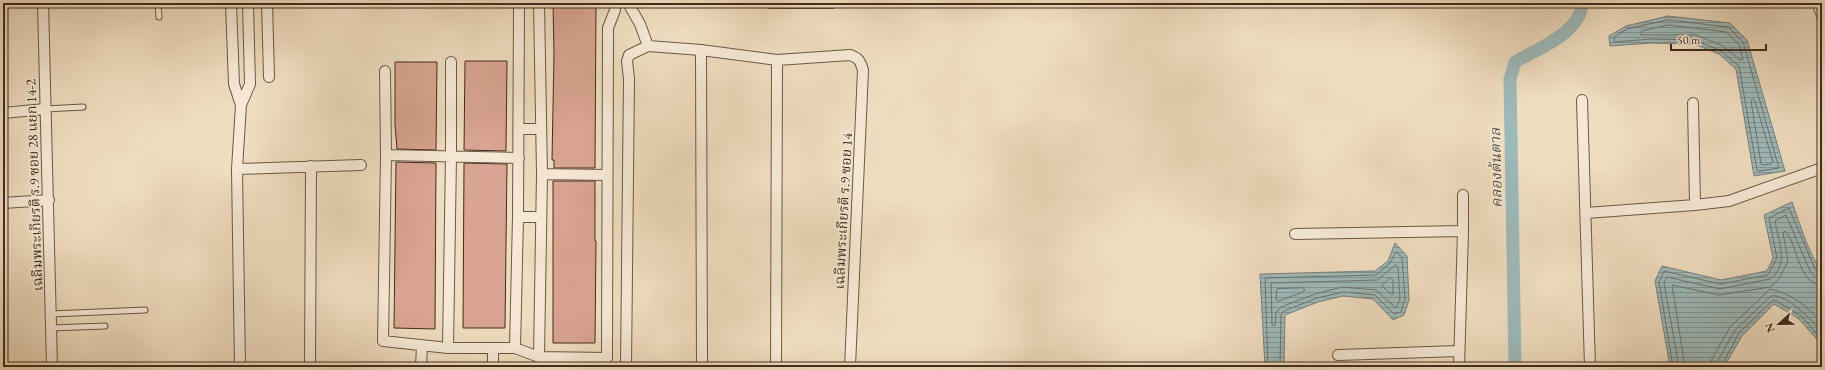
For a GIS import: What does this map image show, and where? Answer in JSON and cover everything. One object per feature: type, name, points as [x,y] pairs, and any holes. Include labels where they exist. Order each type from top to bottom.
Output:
[{"type":"street","name":"เฉลิมพระเกียรติ ร.9 ซอย 28 แยก 14-2","points":[[42,3],[49,200],[52,367]]},
{"type":"street","points":[[231,3],[234,84],[241,105]]},
{"type":"street","points":[[240,367],[237,169],[241,105],[250,84],[248,3]]},
{"type":"street","points":[[268,3],[269,77]]},
{"type":"street","points":[[515,348],[519,158],[519,3]]},
{"type":"street","points":[[538,357],[542,174],[540,129],[539,3]]},
{"type":"street","points":[[628,3],[640,24],[648,46]]},
{"type":"street","points":[[770,3],[832,3]]},
{"type":"street","points":[[1817,3],[1822,15]]},
{"type":"street","points":[[385,71],[386,155],[383,341],[448,348],[515,348],[538,357],[573,363],[607,358],[608,28],[615,10]]},
{"type":"street","points":[[626,367],[629,88],[627,61],[629,55],[648,46],[701,50],[777,60],[776,367]]},
{"type":"street","points":[[701,50],[702,367]]},
{"type":"street","name":"เฉลิมพระเกียรติ ร.9 ซอย 14","points":[[777,60],[850,55],[857,57],[863,70],[850,367]]},
{"type":"street","points":[[448,348],[452,156],[451,62]]},
{"type":"street","points":[[1582,100],[1590,367]]},
{"type":"street","points":[[1693,103],[1695,205]]},
{"type":"street","points":[[3,113],[45,109]]},
{"type":"street","points":[[519,129],[540,129]]},
{"type":"street","points":[[386,155],[519,158]]},
{"type":"street","points":[[237,169],[362,165]]},
{"type":"street","points":[[310,367],[311,166]]},
{"type":"street","points":[[1586,213],[1730,201],[1822,168]]},
{"type":"street","points":[[542,174],[607,175]]},
{"type":"street","points":[[1459,367],[1463,195]]},
{"type":"street","points":[[3,203],[49,200]]},
{"type":"street","points":[[518,217],[541,217]]},
{"type":"street","points":[[1295,234],[1463,231]]},
{"type":"street","points":[[421,367],[422,346]]},
{"type":"street","points":[[493,349],[493,367]]},
{"type":"street","points":[[1338,355],[1459,351]]},
{"type":"lane","points":[[158,3],[159,17]]},
{"type":"lane","points":[[45,109],[83,107]]},
{"type":"lane","points":[[51,314],[145,310]]},
{"type":"lane","points":[[51,328],[104,326]]},
{"type":"water","points":[[1668,16],[1730,23],[1747,40],[1785,171],[1754,176],[1736,69],[1719,54],[1694,44],[1651,43],[1610,46],[1609,36],[1626,26]]},
{"type":"water","points":[[1792,202],[1809,248],[1817,265],[1822,271],[1822,345],[1798,318],[1774,304],[1742,336],[1724,367],[1670,367],[1655,281],[1662,266],[1721,280],[1767,271],[1773,258],[1764,215]]},
{"type":"water","points":[[1395,243],[1407,256],[1409,300],[1404,315],[1393,320],[1373,299],[1343,296],[1318,302],[1285,315],[1284,367],[1265,367],[1260,274],[1375,271],[1388,261]]},
{"type":"building","points":[[553,3],[596,3],[595,168],[554,168],[554,160],[552,160],[554,54]]},
{"type":"building","points":[[465,61],[507,61],[506,151],[464,150]]},
{"type":"building","points":[[395,62],[437,62],[436,150],[397,149],[395,124]]},
{"type":"building","points":[[396,162],[436,163],[435,329],[394,328]]},
{"type":"building","points":[[464,163],[507,164],[505,328],[463,328]]},
{"type":"building","points":[[553,181],[595,181],[595,343],[553,343]]},
{"type":"waterway","name":"คลองต้นตาล","points":[[1515,367],[1510,79],[1515,62],[1546,46],[1566,31],[1580,14],[1582,3]]}]
